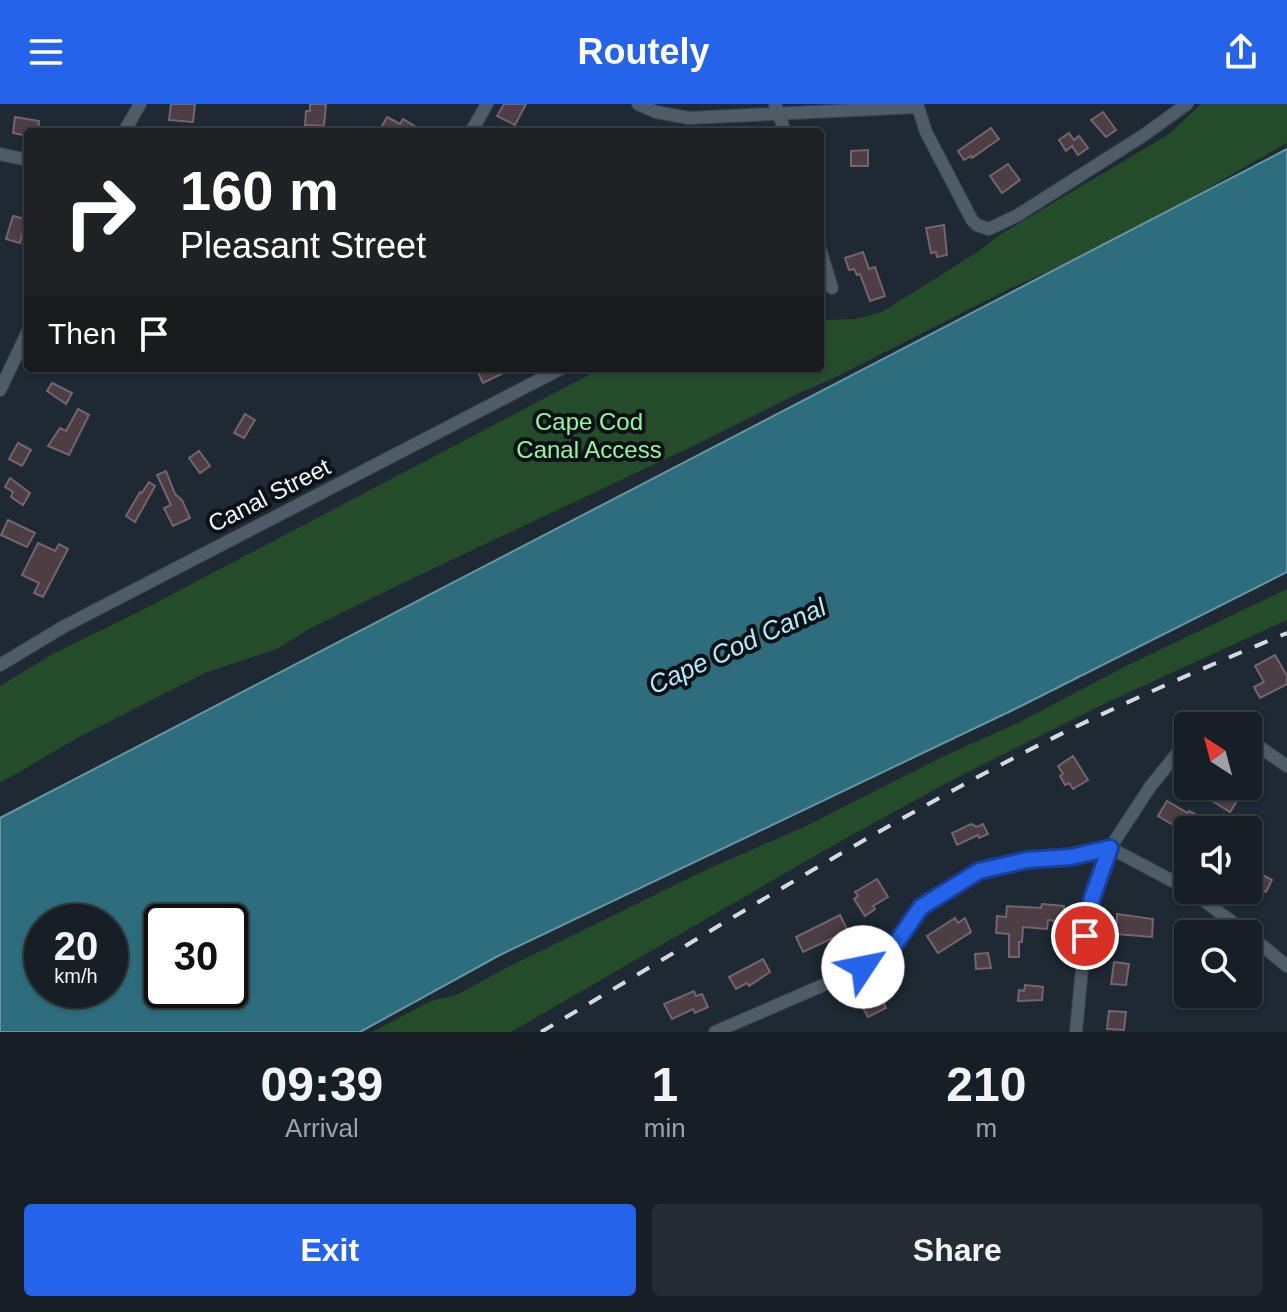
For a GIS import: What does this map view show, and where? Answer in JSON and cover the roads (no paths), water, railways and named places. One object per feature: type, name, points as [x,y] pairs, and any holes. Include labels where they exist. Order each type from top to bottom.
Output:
[{"type":"street","points":[[126,128],[140,104]]},
{"type":"street","points":[[473,128],[487,104]]},
{"type":"street","points":[[638,104],[656,112],[689,118],[776,109],[917,105],[926,132],[972,220],[982,228],[996,227],[1018,215],[1187,104]]},
{"type":"street","points":[[776,109],[783,128]]},
{"type":"street","points":[[0,154],[24,159]]},
{"type":"street","points":[[824,262],[832,288]]},
{"type":"street","points":[[0,390],[24,339]]},
{"type":"street","name":"Canal Street","points":[[0,665],[63,627],[554,372]]},
{"type":"street","points":[[1262,749],[1287,766]]},
{"type":"street","points":[[1076,1032],[1085,936],[1092,898],[1110,848],[1150,787],[1174,757]]},
{"type":"street","points":[[715,1032],[879,961],[893,948],[921,907],[979,871],[1027,860],[1071,857],[1110,848],[1174,881]]},
{"type":"street","points":[[1209,904],[1230,920]]},
{"type":"street","points":[[1262,945],[1287,966]]},
{"type":"water","name":"Cape Cod Canal","points":[[1287,149],[1287,572],[1017,708],[498,956],[360,1032],[0,1032],[0,818]]},
{"type":"railway","points":[[541,1032],[850,848],[975,778],[1100,715],[1287,633]]},
{"type":"park label","name":"Cape Cod Canal Access","points":[[589,435]]}]
